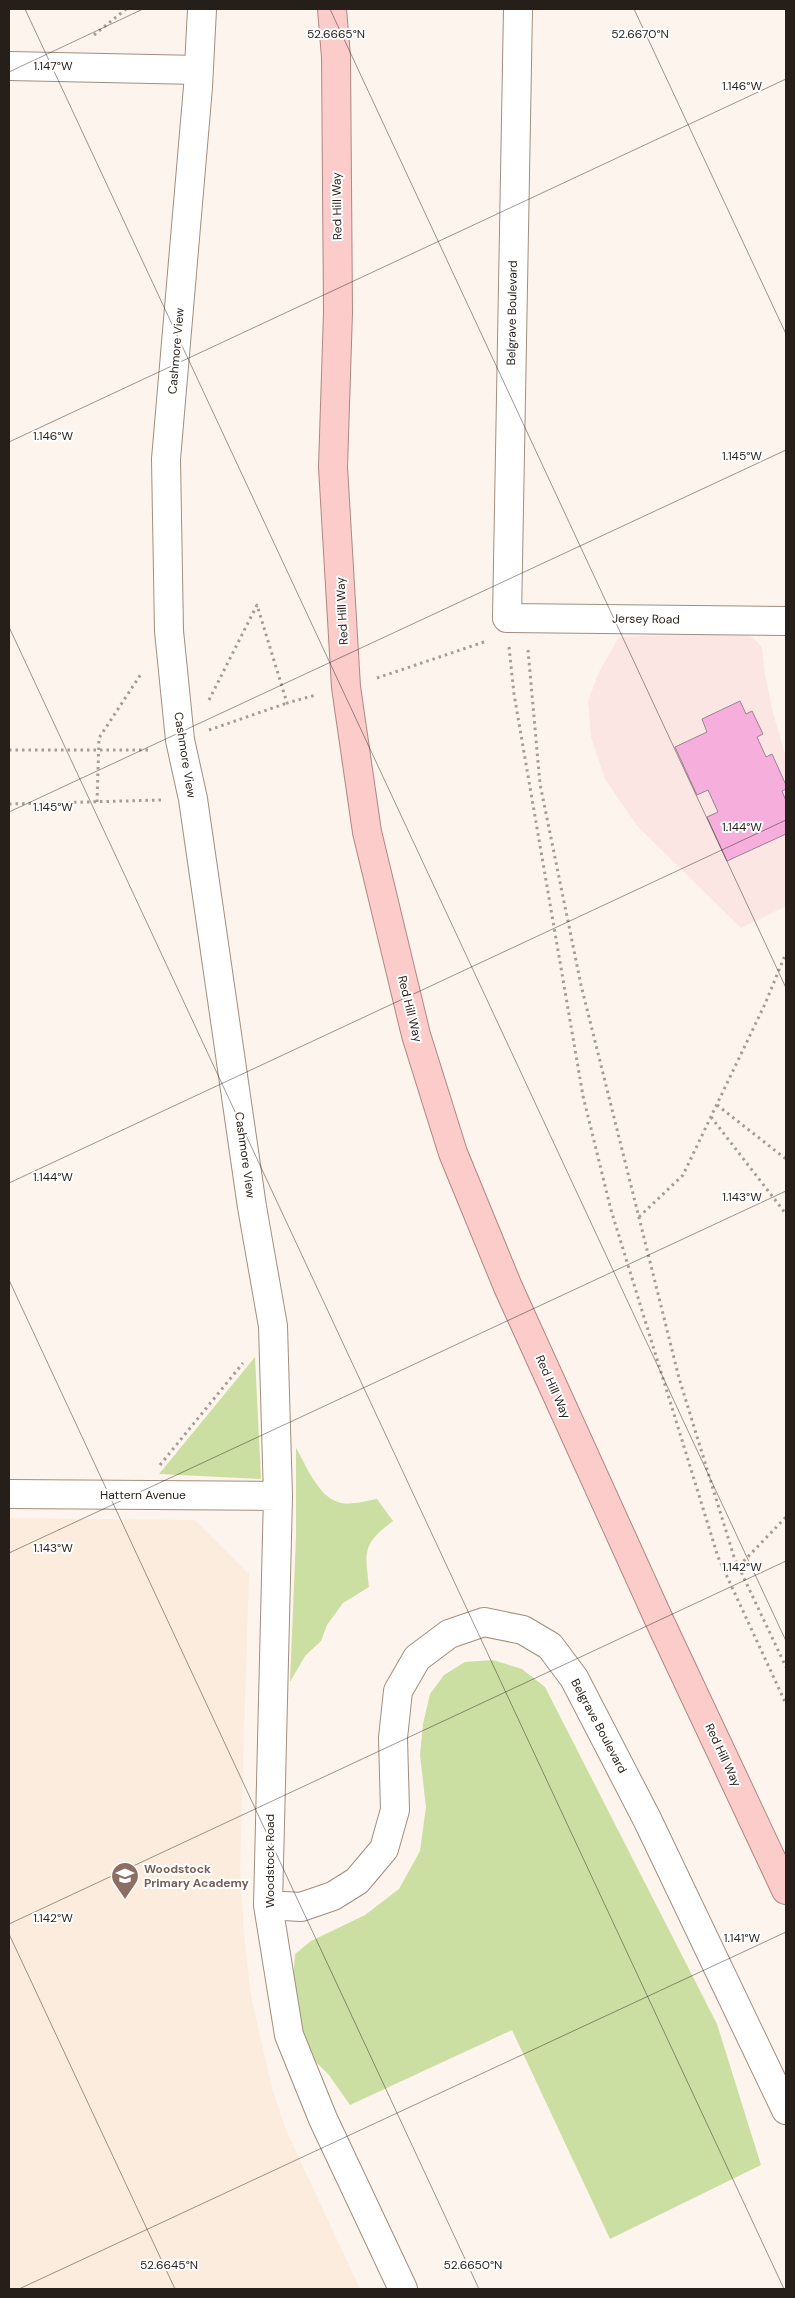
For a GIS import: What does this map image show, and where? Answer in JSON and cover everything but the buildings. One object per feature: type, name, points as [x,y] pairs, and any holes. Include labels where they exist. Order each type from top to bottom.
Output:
[{"type":"highway","name":"Red Hill Way","points":[[332,9],[336,57],[338,312],[333,467],[346,686],[366,832],[416,1035],[453,1153],[508,1287],[657,1615],[786,1890]]},
{"type":"highway","name":"Red Hill Way","points":[[336,57],[342,9]]},
{"type":"street","name":"Cashmore View","points":[[202,9],[199,70],[166,459],[169,631],[182,745],[193,799],[251,1197],[273,1326],[278,1496]]},
{"type":"street","name":"Belgrave Boulevard","points":[[517,618],[518,9]]},
{"type":"street","points":[[9,66],[199,70]]},
{"type":"street","name":"Jersey Road","points":[[517,618],[786,621]]},
{"type":"street","name":"Hattern Avenue","points":[[9,1494],[278,1496]]},
{"type":"street","name":"Woodstock Road","points":[[278,1496],[268,1905],[290,2035],[323,2119],[402,2289]]},
{"type":"street","name":"Belgrave Boulevard","points":[[268,1905],[301,1907],[333,1896],[357,1881],[384,1849],[395,1810],[393,1738],[398,1691],[418,1658],[449,1634],[484,1622],[523,1630],[550,1646],[574,1678],[647,1819],[786,2110]]},
{"type":"path","points":[[517,618],[529,666],[540,784],[581,985],[679,1378],[739,1566],[786,1668]]},
{"type":"path","points":[[517,618],[514,694],[583,1096],[611,1210],[718,1557],[786,1704]]},
{"type":"path","points":[[97,802],[99,738],[142,672]]},
{"type":"path","points":[[9,750],[98,750],[182,745],[287,703]]},
{"type":"path","points":[[9,804],[193,799]]},
{"type":"path","points":[[639,1217],[683,1174],[765,1004],[786,953]]},
{"type":"path","points":[[717,1105],[786,1159]]},
{"type":"path","points":[[711,1117],[786,1214]]},
{"type":"path","points":[[135,1495],[273,1326]]},
{"type":"path","points":[[739,1566],[786,1516]]},
{"type":"shaded area","points":[[739,632],[754,638],[762,648],[773,713],[786,757],[786,906],[741,928],[638,827],[605,779],[591,737],[588,701],[599,672],[619,637]]},
{"type":"shaded area","name":"Woodstock Primary Academy","points":[[9,1518],[195,1520],[249,1574],[240,1866],[244,1934],[251,1996],[272,2088],[286,2130],[360,2289],[9,2289]]},
{"type":"green space","points":[[255,1357],[261,1479],[159,1474]]},
{"type":"green space","points":[[296,1448],[313,1479],[331,1499],[347,1504],[377,1499],[393,1521],[376,1536],[368,1550],[369,1587],[343,1603],[327,1625],[321,1641],[305,1656],[290,1682],[296,1536]]},
{"type":"green space","points":[[493,1660],[522,1669],[545,1687],[717,2024],[761,2165],[610,2239],[512,2030],[350,2105],[329,2075],[289,2035],[295,1954],[311,1941],[365,1915],[399,1889],[420,1851],[426,1807],[420,1755],[423,1724],[430,1694],[444,1675],[465,1662]]},
{"type":"place","name":"Woodstock Primary Academy","points":[[125,1900]]}]
